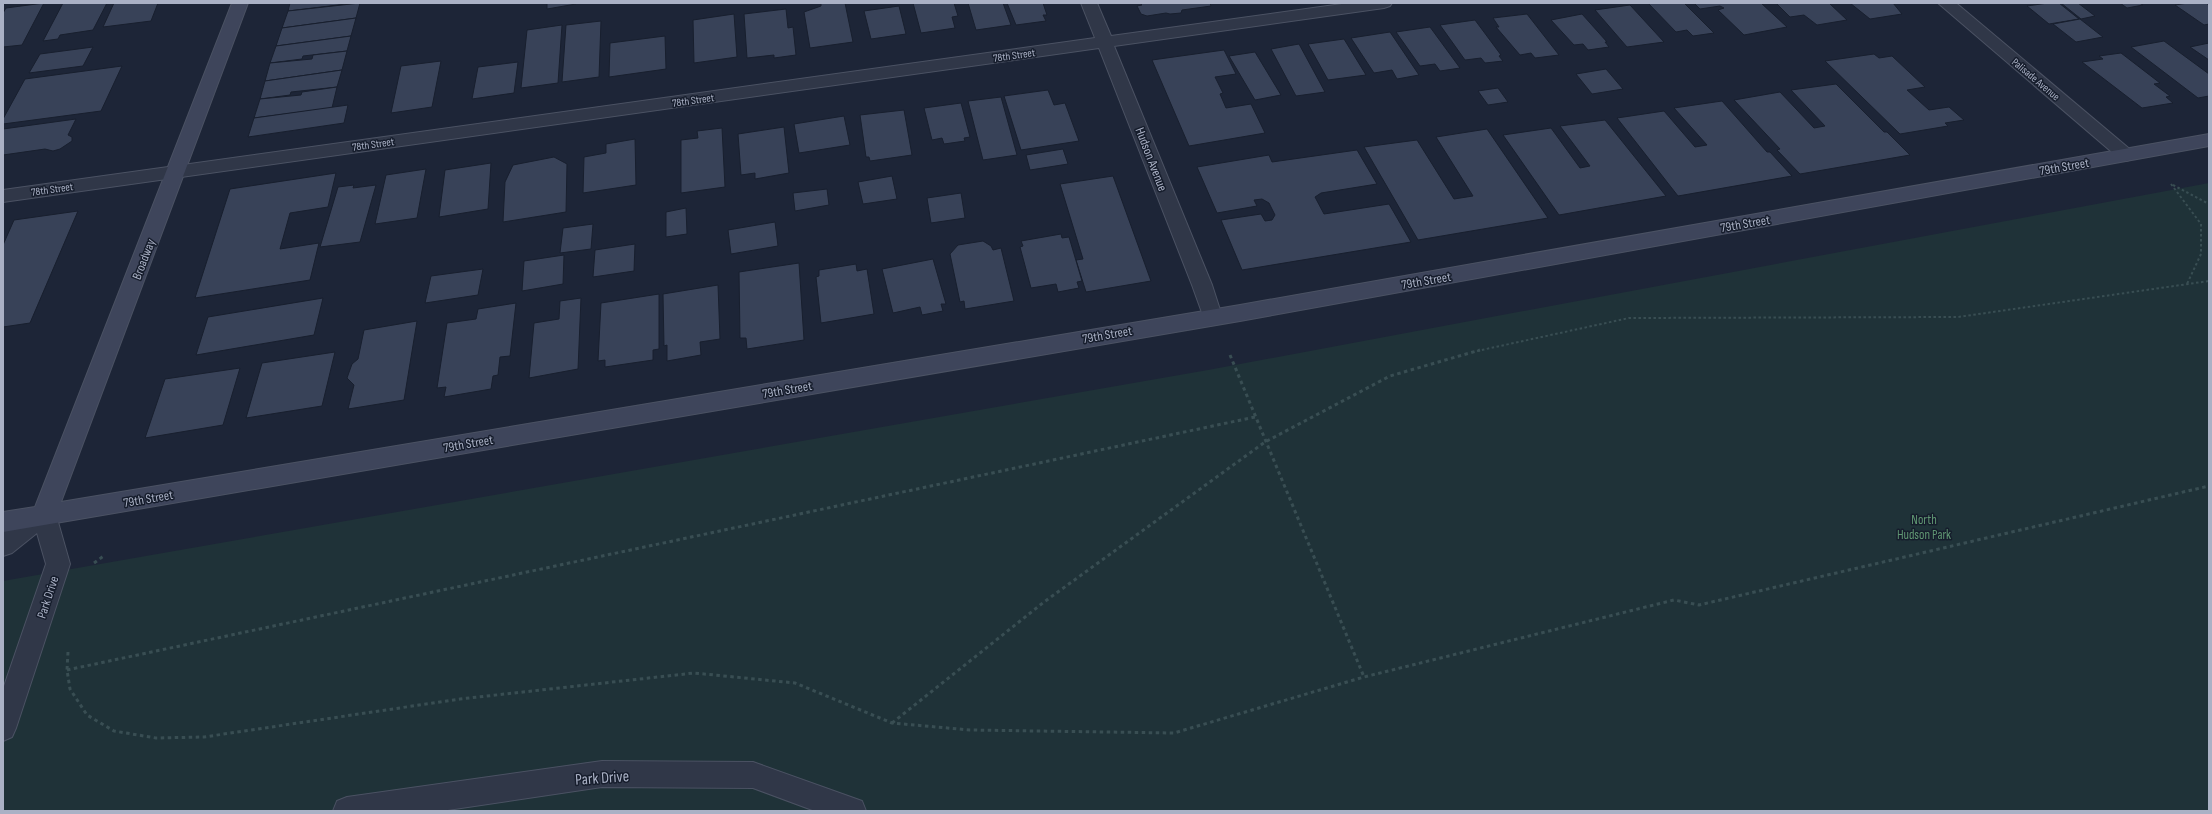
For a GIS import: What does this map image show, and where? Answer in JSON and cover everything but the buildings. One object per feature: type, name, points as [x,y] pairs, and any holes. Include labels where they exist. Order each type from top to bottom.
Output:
[{"type":"street","name":"Broadway","points":[[44,515],[240,3]]},
{"type":"street","name":"Hudson Avenue","points":[[1089,3],[1106,42],[1202,285],[1212,316]]},
{"type":"street","name":"78th Street","points":[[3,196],[1384,3]]},
{"type":"street","name":"Palisade Avenue","points":[[1946,3],[2126,155]]},
{"type":"street","name":"79th Street","points":[[3,522],[1212,316],[2209,140]]},
{"type":"street","points":[[3,546],[44,515]]},
{"type":"street","name":"Park Drive","points":[[3,728],[58,564],[44,515]]},
{"type":"street","name":"Park Drive","points":[[347,811],[602,774],[753,775],[852,811]]},
{"type":"path","points":[[2187,284],[2201,254],[2201,224],[2171,184],[2209,204]]},
{"type":"path","points":[[892,723],[1044,602],[1264,442],[1390,376],[1492,346],[1629,318],[1958,317],[2209,281]]},
{"type":"path","points":[[1230,355],[1264,442],[1364,677]]},
{"type":"path","points":[[67,670],[1255,417]]},
{"type":"path","points":[[68,648],[67,670],[70,689],[87,715],[114,731],[156,738],[204,737],[460,699],[694,673],[795,683],[892,723],[970,730],[1174,733],[1364,677],[1674,600],[1699,605],[2209,486]]},
{"type":"path","points":[[91,570],[94,563],[105,555]]},
{"type":"green space","name":"North Hudson Park","points":[[2209,183],[2209,811],[3,811],[3,581],[1208,370]]}]
